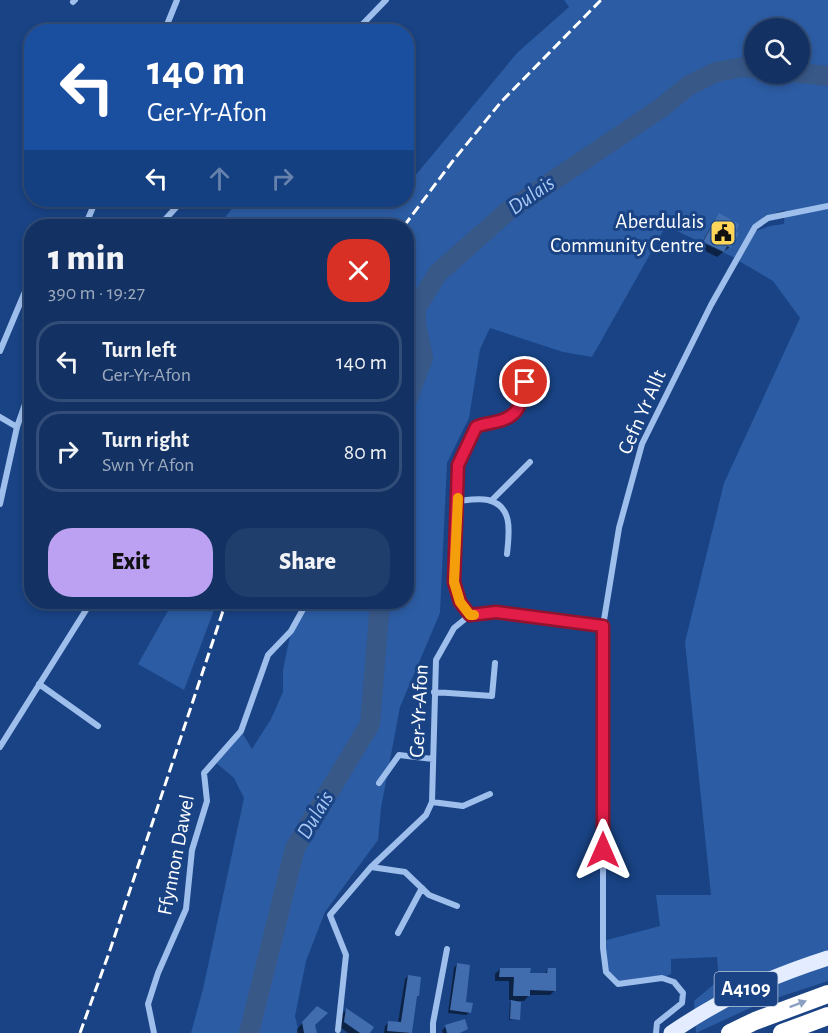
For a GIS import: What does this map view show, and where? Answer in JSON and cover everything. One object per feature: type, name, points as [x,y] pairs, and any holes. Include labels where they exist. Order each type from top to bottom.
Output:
[{"type":"highway","points":[[730,1033],[755,1021],[828,994]]},
{"type":"highway","points":[[782,1033],[828,1016]]},
{"type":"main road","name":"A4109","points":[[671,1033],[735,994],[786,971],[828,958]]},
{"type":"street","points":[[167,24],[177,0]]},
{"type":"street","points":[[363,24],[386,0]]},
{"type":"street","points":[[165,219],[177,207]]},
{"type":"street","name":"Cefn Yr Allt","points":[[656,1033],[657,1023],[682,1003],[682,993],[674,982],[662,978],[618,984],[606,972],[603,948],[603,626],[619,528],[642,444],[711,305],[755,227],[768,218],[828,207]]},
{"type":"street","points":[[0,351],[24,294]]},
{"type":"street","points":[[525,382],[521,405],[516,412],[502,421],[482,424],[473,430],[458,465],[454,582],[460,602],[470,615],[496,612],[603,626]]},
{"type":"street","points":[[0,504],[16,427],[24,406]]},
{"type":"street","points":[[0,417],[16,427]]},
{"type":"street","points":[[491,501],[530,462]]},
{"type":"street","points":[[458,501],[486,499],[502,508],[507,516],[510,531],[507,554]]},
{"type":"street","points":[[0,747],[87,609]]},
{"type":"street","name":"Ffynnon Dawel","points":[[154,1033],[148,1004],[158,973],[186,909],[192,850],[207,801],[204,773],[241,731],[268,655],[291,631],[303,609]]},
{"type":"street","name":"Ger-Yr-Afon","points":[[432,802],[436,660],[454,628],[470,615]]},
{"type":"street","points":[[434,692],[492,696],[495,663]]},
{"type":"street","points":[[39,684],[98,726]]},
{"type":"street","points":[[380,783],[399,755],[433,759]]},
{"type":"street","points":[[338,1030],[346,955],[330,915],[371,867],[426,815],[432,802],[463,806],[490,794]]},
{"type":"street","points":[[371,867],[405,872],[429,895],[457,906]]},
{"type":"street","points":[[398,933],[422,888]]},
{"type":"street","points":[[433,1033],[447,949]]},
{"type":"shaded area","points":[[564,0],[828,0],[828,981],[761,1003],[696,1033],[694,1001],[719,980],[717,957],[671,959],[671,974],[662,978],[618,984],[606,972],[603,941],[660,926],[656,895],[711,895],[685,642],[724,483],[800,318],[773,281],[739,261],[756,231],[784,224],[785,210],[759,222],[749,233],[735,258],[666,226],[592,357],[563,352],[490,328],[480,349],[469,418],[447,463],[440,613],[400,707],[381,808],[378,840],[325,912],[306,961],[295,1016],[299,1033],[191,1033],[203,989],[244,798],[234,778],[214,761],[241,731],[252,749],[271,719],[283,692],[283,670],[291,631],[303,609],[414,609],[414,219],[224,219],[233,207],[414,207],[414,177],[517,53],[569,7]]},
{"type":"shaded area","points":[[169,609],[214,609],[184,690],[138,664]]},
{"type":"building","name":"Aberdulais Community Centre","points":[[719,213],[739,224],[736,232],[739,233],[731,248],[727,246],[724,252],[703,242]]},
{"type":"building","points":[[457,963],[470,965],[466,1002],[473,1003],[471,1013],[450,1010]]},
{"type":"building","points":[[500,968],[531,968],[530,973],[547,973],[548,968],[556,968],[556,991],[530,990],[530,996],[513,996],[514,977],[499,977]]},
{"type":"building","points":[[408,975],[421,977],[412,1033],[387,1031],[388,1021],[401,1022]]},
{"type":"building","points":[[511,1000],[521,1002],[520,1020],[510,1019]]},
{"type":"building","points":[[317,1006],[328,1013],[315,1025],[317,1033],[304,1033],[302,1022]]},
{"type":"building","points":[[346,1008],[374,1027],[370,1033],[360,1033],[344,1022]]},
{"type":"building","points":[[465,1019],[468,1029],[460,1033],[447,1033],[445,1025]]},
{"type":"waterway","name":"Dulais","points":[[414,382],[423,358],[416,324],[416,308],[438,273],[508,211],[661,108],[688,86],[716,72],[744,67]]},
{"type":"waterway","name":"Dulais","points":[[810,74],[828,76]]},
{"type":"waterway","name":"Dulais","points":[[249,1033],[295,848],[370,724],[379,609]]},
{"type":"railway","points":[[409,219],[501,102],[601,0]]},
{"type":"railway","points":[[80,1033],[224,609]]},
{"type":"slow traffic","points":[[458,498],[454,582],[460,602],[470,615],[474,615]]},
{"type":"place","name":"Aberdulais Community Centre","points":[[723,233]]},
{"type":"route","points":[[525,382],[521,405],[516,412],[502,421],[476,427],[458,465],[454,582],[456,594],[470,615],[496,612],[603,626],[603,850]]}]
